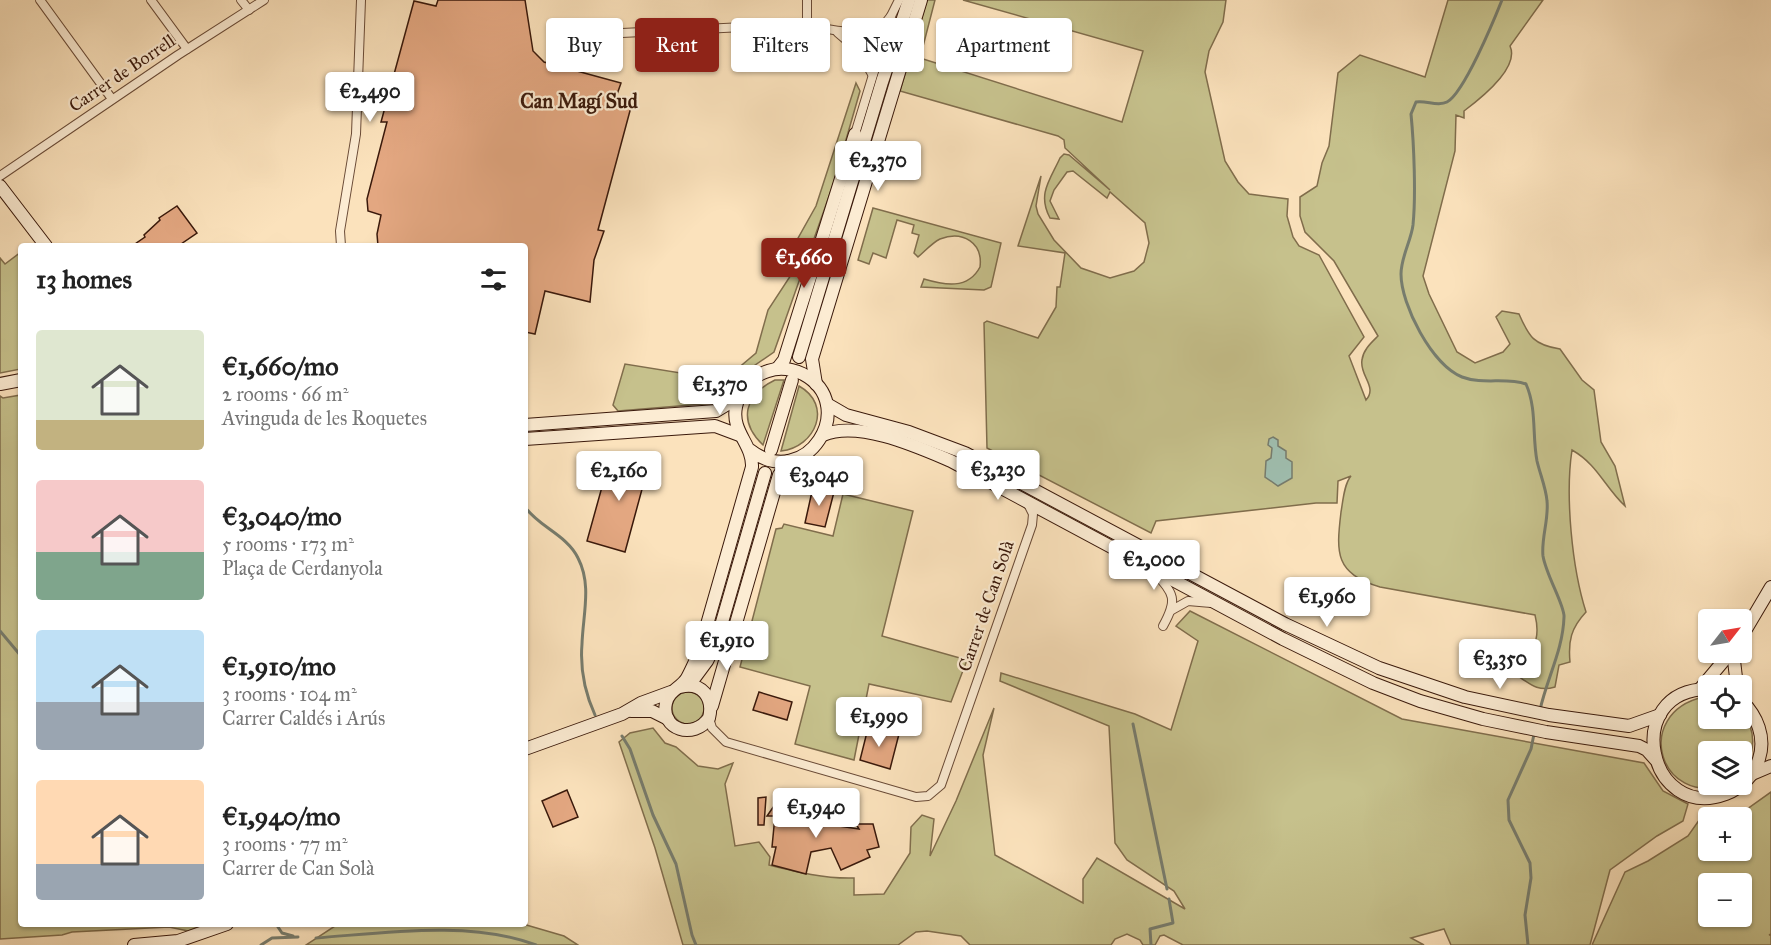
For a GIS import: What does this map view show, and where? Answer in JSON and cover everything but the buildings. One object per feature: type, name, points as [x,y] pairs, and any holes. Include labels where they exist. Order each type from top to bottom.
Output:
[{"type":"main road","points":[[799,357],[909,0]]},
{"type":"main road","points":[[816,384],[799,372],[777,369],[756,376],[739,397],[735,418],[739,435],[750,450],[765,459],[789,461],[800,458],[812,450],[823,435],[827,421],[827,404],[816,384],[812,359],[921,0]]},
{"type":"main road","points":[[777,369],[784,360],[855,134]]},
{"type":"main road","points":[[0,186],[44,243]]},
{"type":"main road","points":[[771,450],[792,380]]},
{"type":"main road","points":[[0,384],[18,381]]},
{"type":"main road","points":[[528,425],[716,411],[739,397]]},
{"type":"main road","points":[[827,404],[846,415],[909,432],[965,453],[1285,624],[1379,668],[1486,702],[1618,725],[1635,725],[1660,715],[1681,695],[1698,691]]},
{"type":"main road","points":[[528,439],[715,426],[739,435]]},
{"type":"main road","points":[[823,435],[848,430],[911,445],[971,470],[1302,649],[1420,701],[1483,719],[1546,732],[1639,746],[1647,750],[1655,759],[1667,780],[1686,794],[1698,797],[1723,795]]},
{"type":"main road","points":[[680,688],[687,678],[704,636],[752,467],[750,450]]},
{"type":"main road","points":[[528,748],[626,713],[652,711],[668,719],[675,727],[690,731],[701,728],[710,708],[778,475],[789,461]]},
{"type":"main road","points":[[668,719],[666,704],[707,661],[716,643],[765,473]]},
{"type":"main road","points":[[1752,619],[1771,587]]},
{"type":"main road","points":[[710,708],[716,643]]},
{"type":"main road","points":[[1715,675],[1724,663]]},
{"type":"main road","points":[[626,713],[641,703],[680,688],[702,689],[710,708]]},
{"type":"main road","points":[[1752,714],[1760,731],[1760,755],[1752,774]]},
{"type":"main road","points":[[1655,759],[1653,737],[1660,715]]},
{"type":"main road","points":[[1760,731],[1771,743]]},
{"type":"main road","points":[[1752,774],[1771,766]]},
{"type":"main road","points":[[134,945],[184,939],[218,927]]},
{"type":"street","points":[[40,0],[112,99]]},
{"type":"street","points":[[151,0],[187,49]]},
{"type":"street","points":[[242,0],[249,10]]},
{"type":"street","name":"Carrer de Borrell","points":[[0,176],[112,99],[264,0]]},
{"type":"street","points":[[341,243],[340,231],[356,134],[361,0]]},
{"type":"street","points":[[807,0],[807,18]]},
{"type":"street","points":[[855,134],[872,74],[898,0]]},
{"type":"street","points":[[623,33],[731,28]]},
{"type":"street","points":[[830,31],[842,33]]},
{"type":"street","points":[[838,33],[842,36]]},
{"type":"street","name":"Carrer de Can Solà","points":[[710,708],[712,728],[726,742],[916,797],[928,796],[940,785],[1032,525],[1033,514],[1027,501]]},
{"type":"street","points":[[1150,568],[1171,591],[1173,597],[1172,610],[1163,626]]},
{"type":"street","points":[[1172,610],[1188,601],[1217,604]]},
{"type":"shaded area","points":[[927,0],[935,0],[924,43],[924,18],[922,18]]},
{"type":"shaded area","points":[[963,0],[1226,0],[1223,22],[1209,51],[1205,72],[1225,161],[1238,182],[1249,194],[1288,199],[1287,216],[1293,237],[1299,246],[1319,255],[1364,337],[1349,356],[1366,400],[1370,390],[1363,371],[1362,360],[1370,344],[1378,336],[1334,261],[1305,232],[1300,216],[1300,197],[1317,186],[1322,163],[1329,146],[1338,73],[1360,55],[1425,77],[1448,0],[1543,0],[1510,46],[1512,55],[1504,73],[1488,91],[1464,111],[1464,118],[1456,115],[1455,151],[1423,276],[1429,294],[1457,352],[1475,363],[1503,352],[1510,344],[1496,317],[1502,311],[1519,314],[1534,339],[1544,345],[1560,349],[1582,380],[1594,390],[1601,442],[1615,466],[1625,506],[1595,469],[1572,450],[1569,489],[1571,532],[1577,575],[1586,612],[1572,635],[1570,662],[1559,665],[1555,687],[1540,688],[1518,676],[1536,640],[1535,615],[1380,587],[1354,575],[1347,568],[1339,550],[1339,539],[1344,493],[1351,476],[1338,481],[1337,503],[1316,503],[1156,521],[1151,533],[987,448],[984,323],[987,321],[1038,338],[1056,307],[1057,287],[1060,287],[1065,253],[1018,246],[1041,176],[1036,206],[1038,214],[1054,240],[1081,268],[1110,278],[1134,271],[1144,262],[1149,243],[1145,223],[1110,192],[1107,198],[1073,171],[1067,172],[1054,190],[1050,201],[1059,219],[1050,218],[1045,202],[1046,187],[1064,154],[1069,155],[1110,190],[1065,148],[1064,140],[1058,136],[900,91],[906,72],[924,72],[924,59],[936,63],[936,72],[964,72],[1122,122],[1143,51],[1072,31],[1072,18],[1027,18]]},
{"type":"shaded area","points":[[856,83],[860,91],[833,185],[774,352],[738,377],[728,395],[715,403],[618,411],[613,405],[625,364],[724,380],[756,353],[768,310],[791,275],[779,272],[816,206]]},
{"type":"shaded area","points":[[873,208],[1001,243],[991,287],[984,290],[921,287],[924,279],[955,284],[969,279],[980,267],[978,251],[970,241],[956,236],[940,239],[918,257],[914,253],[919,235],[912,233],[914,225],[897,220],[886,258],[873,253],[869,264],[858,260]]},
{"type":"shaded area","points":[[18,254],[18,370],[0,373],[0,258],[5,264]]},
{"type":"shaded area","points":[[775,380],[784,380],[763,445],[750,427],[748,409],[757,393]]},
{"type":"shaded area","points":[[799,386],[809,394],[815,404],[816,424],[811,434],[803,442],[781,451]]},
{"type":"shaded area","points":[[0,396],[3,398],[18,396],[18,927],[169,927],[72,932],[62,935],[0,939]]},
{"type":"shaded area","points":[[1273,437],[1278,440],[1278,446],[1286,451],[1286,458],[1292,462],[1292,478],[1278,486],[1265,477],[1266,461],[1271,458],[1272,448],[1268,445],[1269,439]]},
{"type":"shaded area","points":[[843,494],[913,511],[882,636],[967,660],[951,702],[869,684],[854,760],[795,744],[810,686],[740,667],[776,529],[782,528],[784,524],[833,536]]},
{"type":"shaded area","points":[[1190,611],[1402,719],[1644,763],[1663,791],[1688,804],[1683,821],[1657,836],[1610,870],[1590,945],[1451,945],[1444,929],[1411,938],[1424,945],[1183,945],[1164,935],[1160,936],[1155,945],[1143,945],[1140,940],[1127,934],[1115,939],[1111,945],[970,945],[961,936],[927,931],[916,932],[898,945],[683,945],[655,848],[619,742],[630,733],[653,728],[665,743],[676,747],[698,766],[718,769],[733,763],[725,784],[735,846],[759,842],[770,857],[769,865],[822,876],[854,878],[854,895],[884,894],[910,853],[911,827],[922,815],[934,819],[930,856],[956,801],[994,708],[983,755],[995,855],[1083,903],[1083,879],[1097,858],[1185,909],[1174,891],[1127,860],[1115,843],[1109,726],[1000,681],[1001,673],[1135,714],[1171,730],[1198,641],[1176,626]]},
{"type":"shaded area","points":[[688,692],[700,696],[704,708],[700,720],[688,724],[676,720],[672,708],[676,696]]},
{"type":"shaded area","points":[[1698,699],[1698,729],[1750,729],[1752,735],[1752,741],[1698,741],[1698,786],[1685,783],[1671,771],[1663,756],[1661,738],[1667,721],[1681,707]]},
{"type":"shaded area","points":[[1771,792],[1771,934],[1769,935],[1771,935],[1771,945],[1592,945],[1625,872],[1648,861],[1688,836],[1698,822],[1698,861],[1752,861],[1752,807],[1750,807]]},
{"type":"shaded area","points":[[528,925],[564,936],[578,945],[306,945],[333,927]]},
{"type":"shaded area","points":[[169,927],[198,927],[188,931]]},
{"type":"waterway","points":[[1502,0],[1478,55],[1454,96],[1443,103],[1416,102],[1411,114],[1414,213],[1401,274],[1402,287],[1412,317],[1420,333],[1440,360],[1462,377],[1486,381],[1518,382],[1526,384],[1529,393],[1537,461],[1547,501],[1543,556],[1564,612],[1561,641],[1540,710]]},
{"type":"waterway","points":[[528,510],[567,543],[582,568],[586,589],[582,662],[588,698],[595,715]]},
{"type":"waterway","points":[[0,631],[18,652]]},
{"type":"waterway","points":[[1133,724],[1167,889]]},
{"type":"waterway","points":[[1528,945],[1525,915],[1531,878],[1530,863],[1509,820],[1508,800],[1531,749],[1534,734]]},
{"type":"waterway","points":[[622,736],[630,749],[653,815],[676,864],[696,945]]},
{"type":"waterway","points":[[1151,945],[1150,929],[1173,923],[1169,899]]},
{"type":"waterway","points":[[278,927],[282,933],[293,936]]},
{"type":"waterway","points":[[316,938],[398,931],[456,930],[511,937],[536,945]]},
{"type":"waterway","points":[[261,945],[272,938],[298,937]]},
{"type":"district","name":"Can Magí Sud","points":[[579,101]]}]
